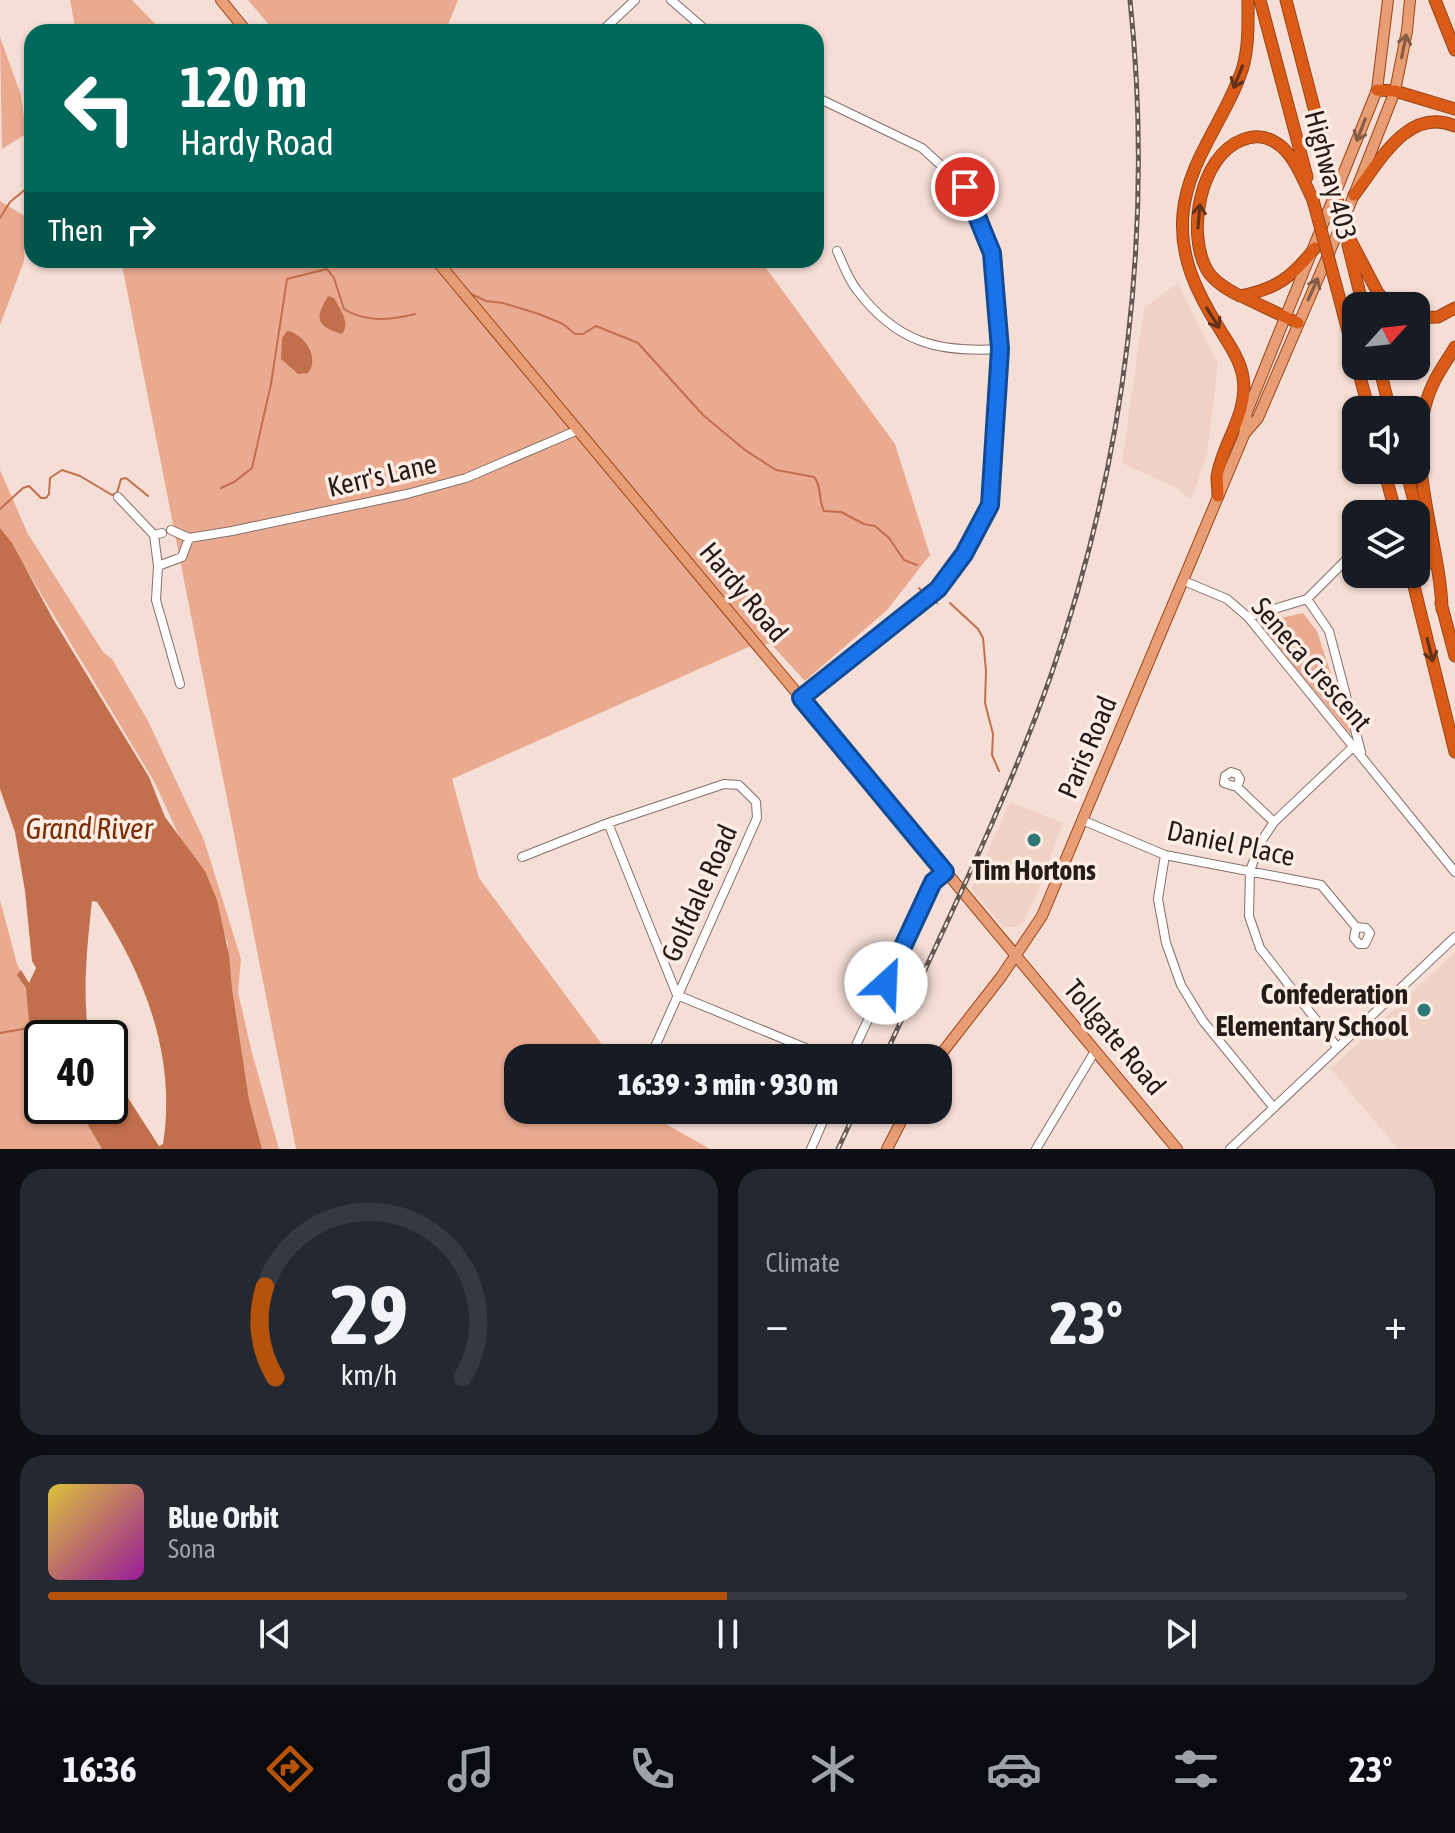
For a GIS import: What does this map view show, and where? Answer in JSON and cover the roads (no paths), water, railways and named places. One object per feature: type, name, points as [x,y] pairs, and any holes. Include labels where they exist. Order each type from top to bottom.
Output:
[{"type":"highway","points":[[1218,496],[1217,476],[1238,419],[1244,393],[1243,378],[1232,349],[1192,278],[1183,242],[1183,217],[1186,191],[1194,169],[1243,67],[1248,43],[1248,0]]},
{"type":"highway","name":"Highway 403","points":[[1260,0],[1342,309]]},
{"type":"highway","name":"Highway 403","points":[[1286,0],[1360,292]]},
{"type":"highway","points":[[1435,0],[1455,50]]},
{"type":"highway","points":[[1377,90],[1395,91],[1455,109]]},
{"type":"highway","points":[[1354,195],[1393,144],[1410,128],[1433,121],[1455,126]]},
{"type":"highway","points":[[1298,323],[1240,296],[1212,276],[1206,268],[1199,243],[1198,217],[1202,193],[1219,156],[1232,144],[1247,138],[1268,138],[1292,157],[1313,200]]},
{"type":"highway","points":[[1240,296],[1278,285],[1299,268],[1315,248]]},
{"type":"highway","points":[[1352,251],[1377,292]]},
{"type":"highway","points":[[1430,317],[1438,317],[1455,308]]},
{"type":"highway","points":[[1442,609],[1441,586],[1425,499],[1421,463],[1422,429],[1432,386],[1455,347]]},
{"type":"highway","points":[[1410,484],[1455,656]]},
{"type":"highway","points":[[1414,588],[1455,752]]},
{"type":"main road","points":[[221,0],[240,24]]},
{"type":"main road","name":"Paris Road","points":[[949,1044],[1042,916],[1184,581],[1244,435],[1247,412],[1377,90],[1388,0]]},
{"type":"main road","name":"Paris Road","points":[[1244,435],[1258,418],[1395,91],[1410,0]]},
{"type":"main road","name":"Hardy Road","points":[[443,268],[1015,956]]},
{"type":"main road","name":"Tollgate Road","points":[[1015,956],[1177,1149]]},
{"type":"main road","points":[[887,1149],[900,1124]]},
{"type":"street","points":[[610,24],[635,0]]},
{"type":"street","points":[[671,0],[699,24]]},
{"type":"street","points":[[801,698],[938,589],[964,554],[990,505],[1000,349],[992,253],[965,187],[922,148],[824,101]]},
{"type":"street","points":[[837,251],[855,289],[893,329],[937,348],[970,351],[1000,349]]},
{"type":"street","name":"Kerr's Lane","points":[[189,538],[271,525],[466,478],[578,430]]},
{"type":"street","points":[[118,497],[163,533],[189,538],[182,557],[158,566]]},
{"type":"street","points":[[163,533],[156,600],[180,684]]},
{"type":"street","points":[[1248,617],[1307,599],[1342,564]]},
{"type":"street","name":"Seneca Crescent","points":[[1184,581],[1227,599],[1248,617],[1455,872]]},
{"type":"street","name":"Seneca Crescent","points":[[1307,599],[1329,631],[1363,756]]},
{"type":"street","points":[[1337,1047],[1260,948],[1249,916],[1250,871],[1260,843],[1274,822],[1354,746]]},
{"type":"street","name":"Golfdale Road","points":[[522,857],[608,823],[724,784],[739,785],[756,802],[757,818],[656,1044]]},
{"type":"street","points":[[1237,787],[1274,822]]},
{"type":"street","name":"Daniel Place","points":[[1082,820],[1165,855],[1321,885],[1356,927]]},
{"type":"street","points":[[608,823],[677,995],[796,1044]]},
{"type":"street","points":[[1165,855],[1158,899],[1166,943],[1181,985],[1203,1021],[1274,1108]]},
{"type":"street","points":[[857,1044],[933,882],[945,872]]},
{"type":"street","points":[[1230,1149],[1455,937]]},
{"type":"street","points":[[1036,1149],[1095,1051]]},
{"type":"street","points":[[811,1149],[822,1124]]},
{"type":"water","points":[[328,296],[334,298],[344,316],[342,334],[327,328],[320,320]]},
{"type":"water","points":[[287,331],[300,337],[309,348],[312,361],[308,373],[298,374],[281,359],[282,338]]},
{"type":"water","name":"Grand River","points":[[0,528],[12,543],[53,619],[149,777],[165,817],[205,871],[217,900],[229,955],[249,1100],[262,1149],[102,1149],[87,1124],[128,1124],[128,1098],[159,1146],[163,1144],[165,1079],[153,1017],[114,929],[97,902],[92,901],[87,953],[87,1020],[29,1020],[26,988],[17,975],[21,970],[29,983],[36,968],[32,961],[15,832],[0,789]]},
{"type":"waterway","points":[[0,218],[10,202],[24,191]]},
{"type":"waterway","points":[[221,488],[252,468],[271,384],[287,279],[327,269],[334,278],[344,309],[361,317],[379,319],[415,314]]},
{"type":"waterway","points":[[469,293],[486,301],[539,314],[563,324],[575,334],[583,334],[596,326],[638,343],[703,415],[745,450],[776,470],[814,477],[824,511],[841,512],[875,526],[889,538],[904,560],[917,565]]},
{"type":"waterway","points":[[0,509],[29,486],[41,498],[46,498],[50,478],[62,470],[80,476],[112,495],[117,493],[121,479],[126,478],[148,496]]},
{"type":"waterway","points":[[919,588],[925,594]]},
{"type":"waterway","points":[[934,600],[937,603]]},
{"type":"waterway","points":[[950,603],[978,629],[983,638],[985,703],[993,734],[992,755],[999,771]]},
{"type":"waterway","points":[[0,1033],[24,1029]]},
{"type":"railway","points":[[890,1044],[972,868],[1033,724],[1077,594],[1098,511],[1128,342],[1135,257],[1137,85],[1130,0]]},
{"type":"railway","points":[[838,1149],[850,1124]]},
{"type":"place","name":"Tim Hortons","points":[[1034,840]]},
{"type":"place","name":"Confederation Elementary School","points":[[1424,1010]]}]
